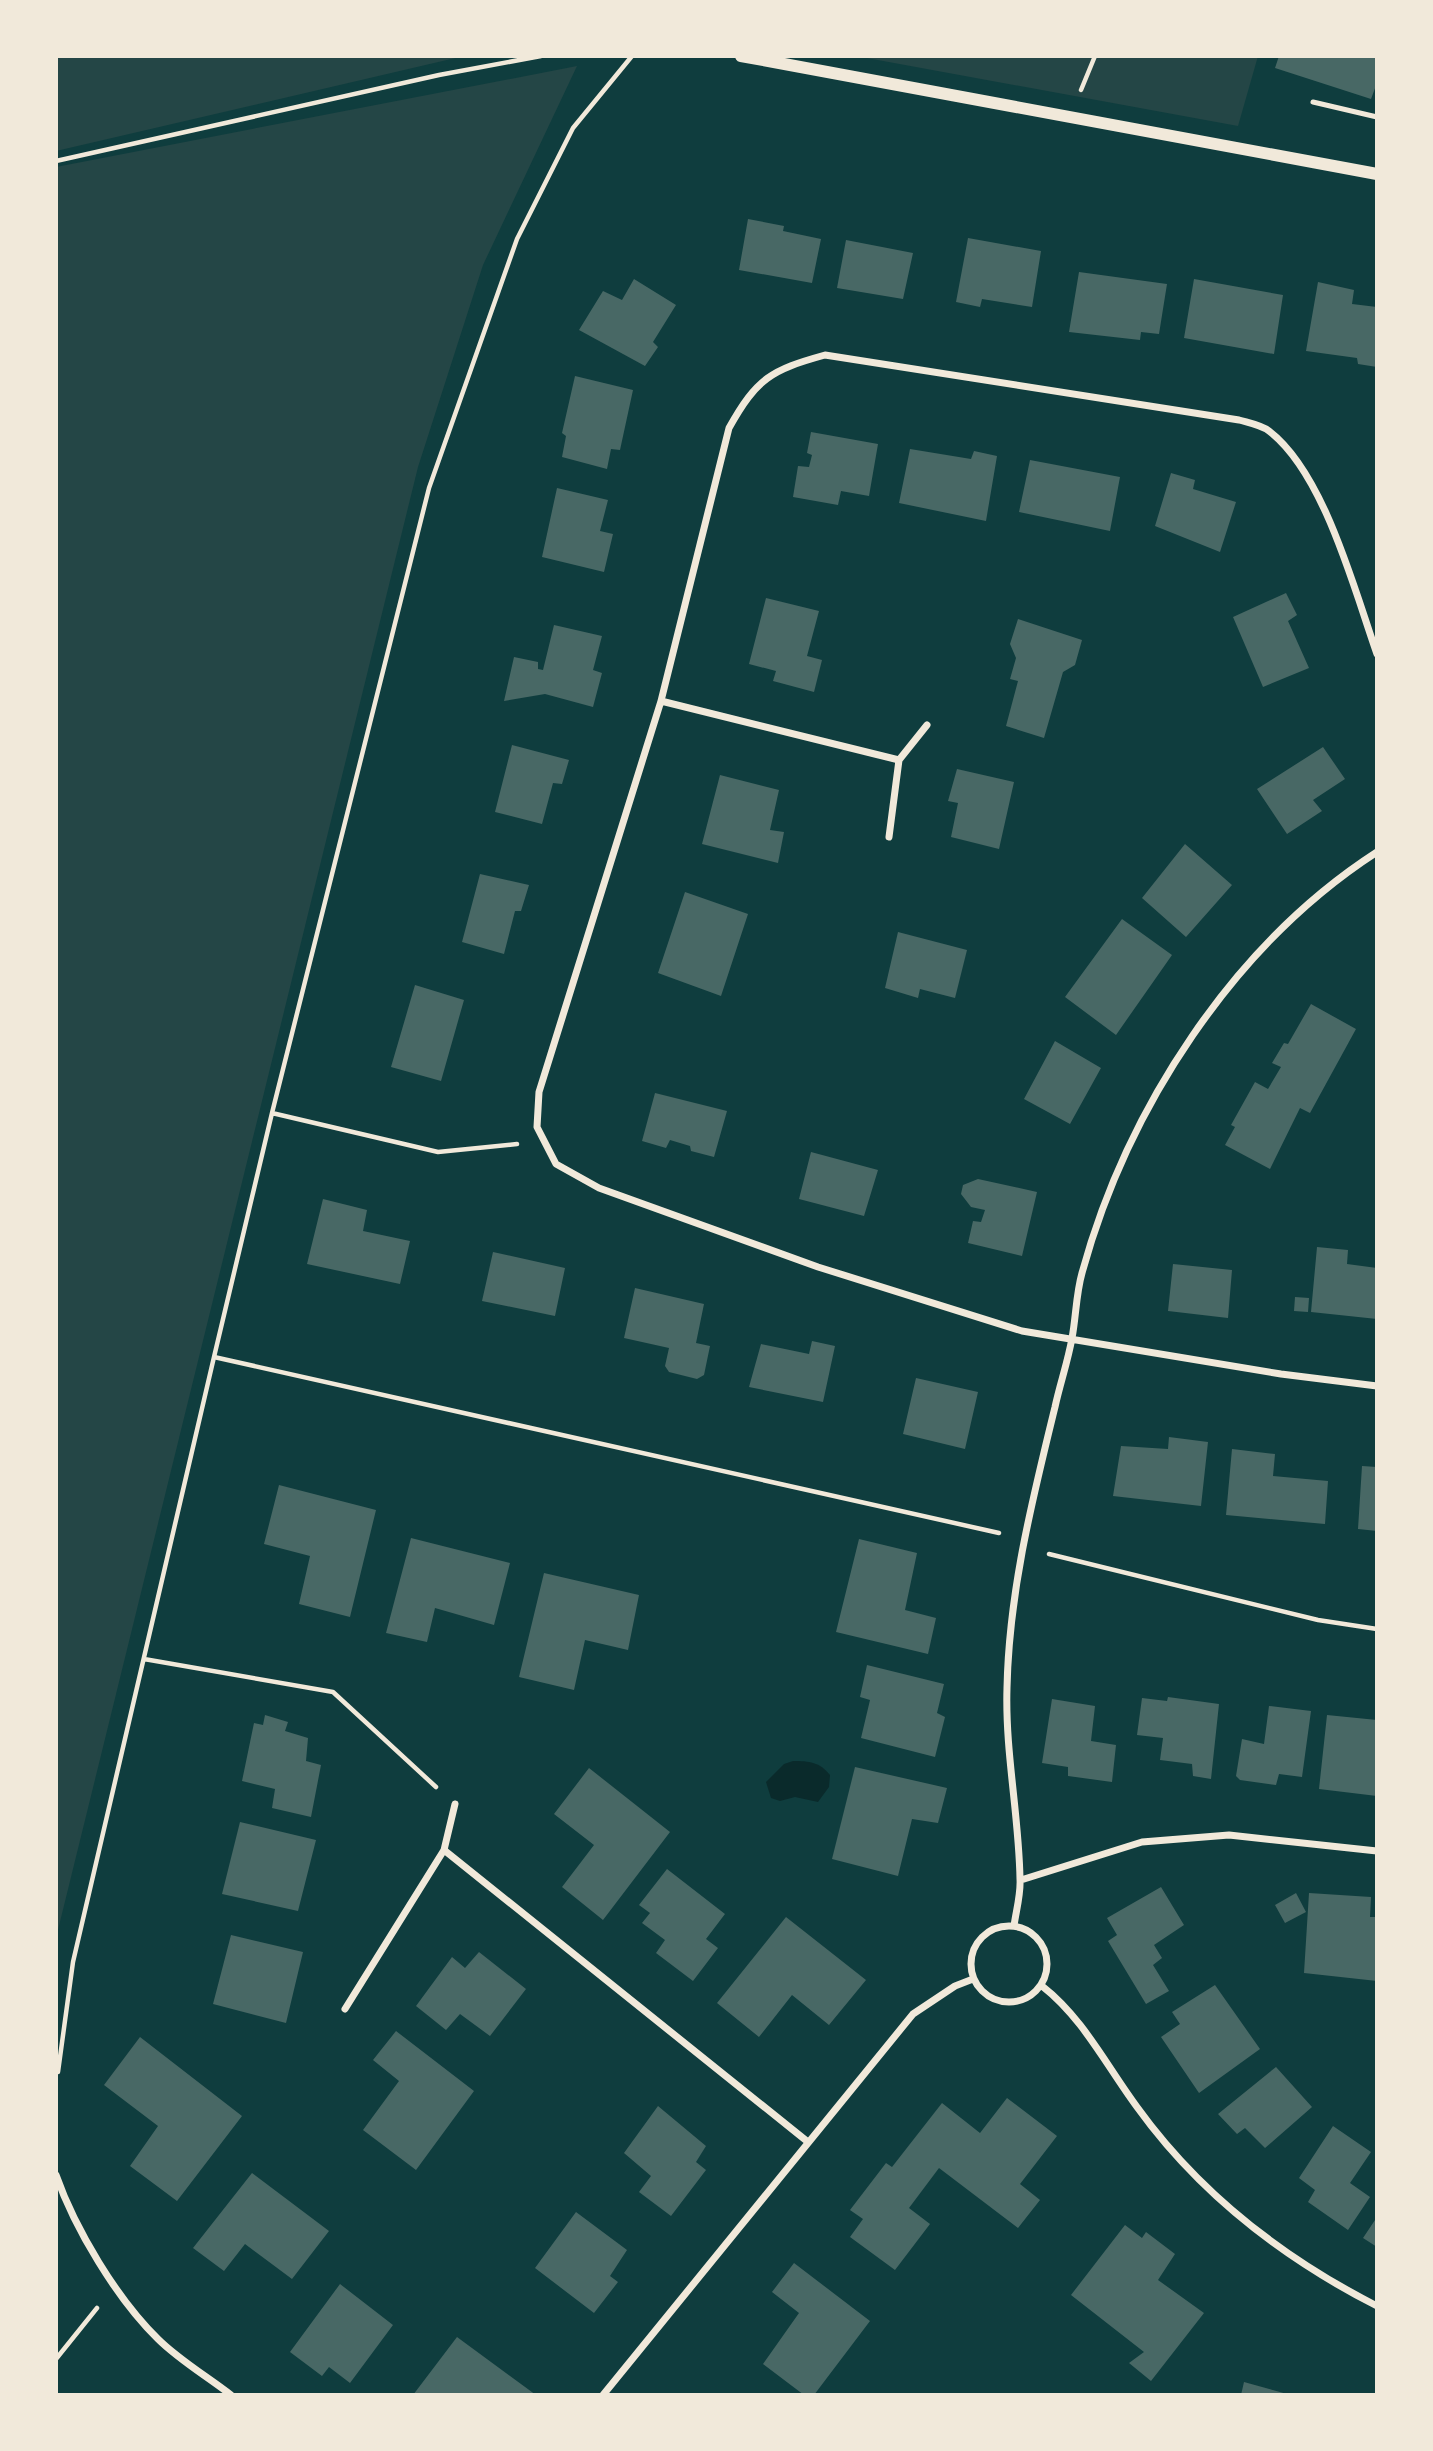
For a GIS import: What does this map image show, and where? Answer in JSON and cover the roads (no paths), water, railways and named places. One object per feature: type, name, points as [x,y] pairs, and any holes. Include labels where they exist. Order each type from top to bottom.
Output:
[{"type":"street","points":[[741,56],[1377,174]]},
{"type":"street","points":[[1377,654],[1315,489],[1285,444],[1266,428],[1239,419],[825,355],[790,365],[763,379],[744,402],[729,428],[661,701],[539,1092],[537,1127],[556,1164],[599,1188],[818,1267],[1023,1331],[1072,1341],[1377,1386]]},
{"type":"street","points":[[661,701],[899,760]]},
{"type":"street","points":[[889,837],[899,760],[927,725]]},
{"type":"street","points":[[1014,1926],[1021,1880],[1006,1691],[1011,1615],[1023,1540],[1072,1341],[1081,1275],[1101,1214],[1129,1146],[1171,1070],[1227,991],[1268,944],[1328,888],[1377,852]]},
{"type":"street","points":[[345,2010],[444,1850],[455,1804]]},
{"type":"street","points":[[1021,1880],[1143,1842],[1229,1835],[1377,1851]]},
{"type":"street","points":[[444,1850],[808,2142]]},
{"type":"street","points":[[1001,1926],[1014,1926],[1037,1937],[1048,1961],[1042,1986],[1023,2001],[1011,2003],[989,1997],[973,1979],[972,1952],[979,1941],[1001,1926]]},
{"type":"street","points":[[603,2395],[913,2014],[955,1986],[973,1979]]},
{"type":"street","points":[[1042,1986],[1064,2003],[1137,2108],[1183,2164],[1244,2221],[1307,2266],[1377,2306]]},
{"type":"street","points":[[56,2175],[90,2245],[118,2290],[158,2340],[231,2395]]},
{"type":"lane","points":[[1313,103],[1377,117]]}]
